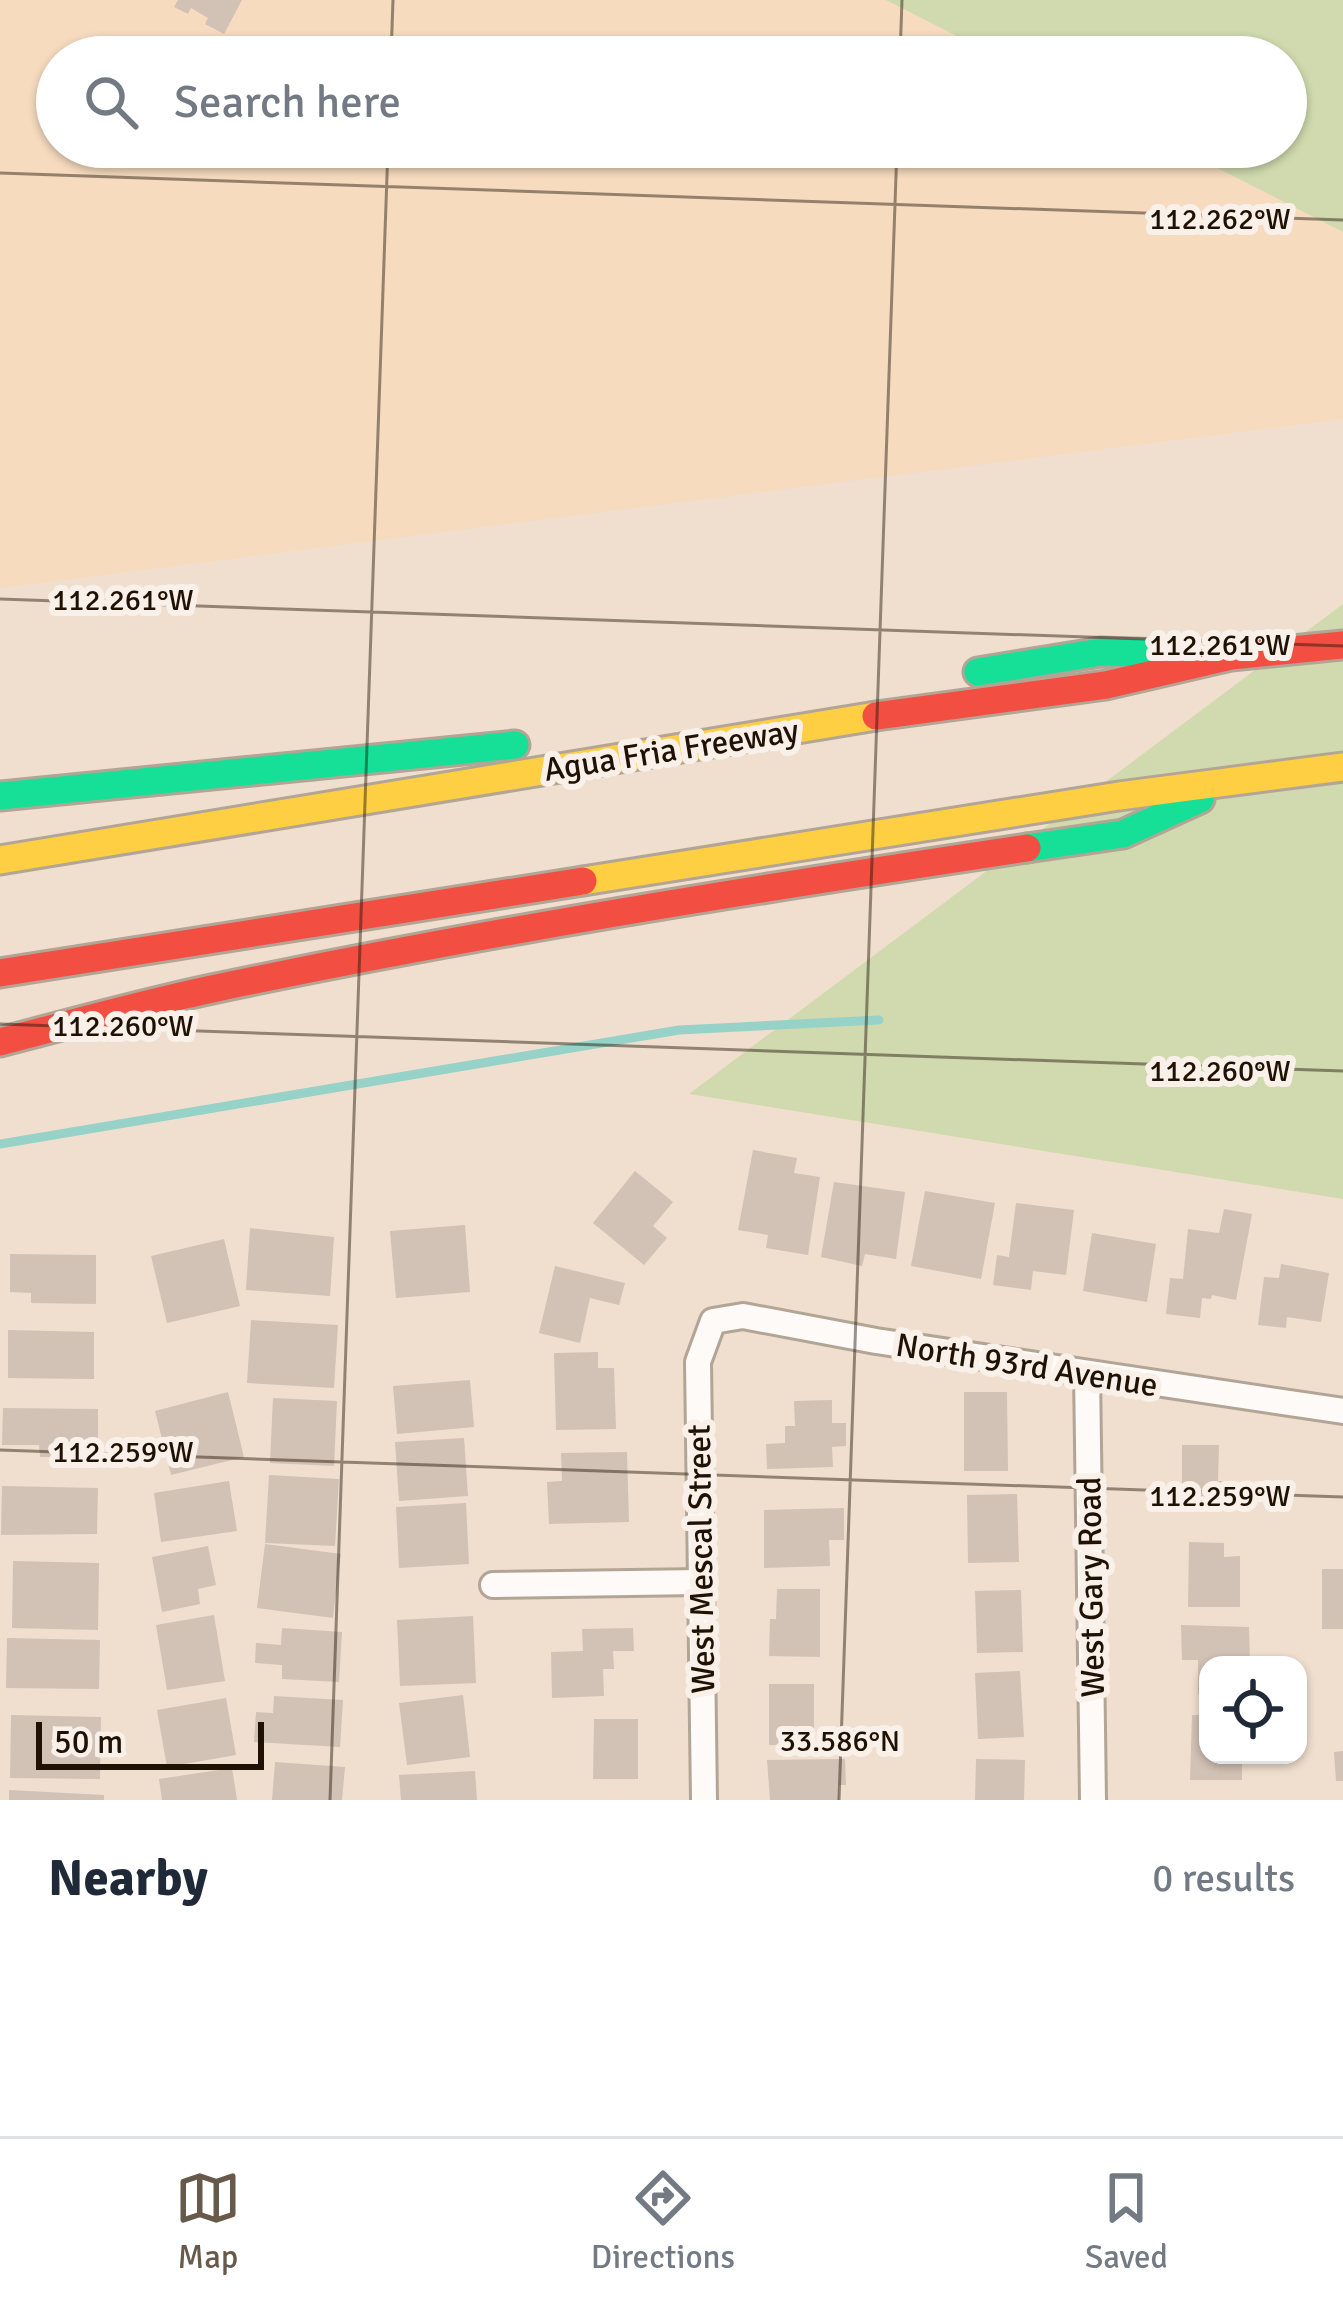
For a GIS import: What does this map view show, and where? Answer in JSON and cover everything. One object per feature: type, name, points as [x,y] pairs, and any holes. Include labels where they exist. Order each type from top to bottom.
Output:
[{"type":"highway","name":"Agua Fria Freeway","points":[[0,860],[861,718],[1106,685],[1231,656],[1343,645]]},
{"type":"highway","points":[[947,677],[1101,652],[1231,656]]},
{"type":"highway","points":[[629,729],[902,685]]},
{"type":"highway","points":[[0,796],[451,754],[540,741]]},
{"type":"highway","points":[[0,973],[1247,778],[1343,767]]},
{"type":"highway","points":[[0,1042],[208,990],[472,939],[674,902],[1124,834],[1247,778]]},
{"type":"street","name":"North 93rd Avenue","points":[[713,1321],[743,1316],[1343,1411]]},
{"type":"street","name":"West Mescal Street","points":[[704,1800],[698,1362],[713,1321]]},
{"type":"street","name":"West Gary Road","points":[[1087,1373],[1094,1800]]},
{"type":"street","points":[[493,1585],[700,1582]]},
{"type":"shaded area","points":[[0,0],[886,0],[957,36],[36,36],[36,168],[1217,168],[1343,232],[1343,419],[0,588]]},
{"type":"green space","points":[[886,0],[1343,0],[1343,232],[1217,168],[1307,168],[1307,36],[957,36]]},
{"type":"green space","points":[[1343,604],[1343,1199],[689,1094]]},
{"type":"building","points":[[178,0],[242,0],[224,34],[205,24],[208,18],[191,8],[188,14],[174,7]]},
{"type":"building","points":[[753,1150],[797,1158],[794,1173],[820,1177],[808,1255],[766,1248],[768,1235],[738,1230]]},
{"type":"building","points":[[635,1171],[673,1202],[653,1226],[667,1238],[644,1265],[593,1223]]},
{"type":"building","points":[[834,1182],[905,1192],[896,1259],[865,1254],[862,1266],[821,1257]]},
{"type":"building","points":[[925,1191],[995,1203],[981,1279],[911,1266]]},
{"type":"building","points":[[1016,1203],[1074,1210],[1066,1275],[1033,1271],[1031,1290],[993,1285],[997,1255],[1009,1257]]},
{"type":"building","points":[[1224,1209],[1252,1214],[1236,1300],[1202,1298],[1200,1318],[1166,1314],[1170,1278],[1183,1279],[1188,1229],[1219,1233]]},
{"type":"building","points":[[465,1225],[470,1292],[396,1298],[390,1231]]},
{"type":"building","points":[[250,1228],[334,1237],[330,1296],[246,1290]]},
{"type":"building","points":[[1092,1233],[1156,1244],[1147,1302],[1083,1291]]},
{"type":"building","points":[[224,1239],[240,1306],[167,1323],[151,1256]]},
{"type":"building","points":[[10,1254],[96,1255],[96,1304],[31,1303],[31,1293],[10,1292]]},
{"type":"building","points":[[1281,1264],[1329,1273],[1321,1322],[1287,1317],[1286,1328],[1258,1325],[1264,1277],[1279,1278]]},
{"type":"building","points":[[555,1266],[625,1283],[619,1305],[590,1298],[580,1343],[539,1333]]},
{"type":"building","points":[[251,1320],[338,1325],[334,1388],[247,1383]]},
{"type":"building","points":[[8,1330],[94,1332],[94,1379],[8,1378]]},
{"type":"building","points":[[598,1352],[598,1368],[614,1368],[616,1429],[556,1430],[554,1353]]},
{"type":"building","points":[[470,1380],[474,1427],[397,1434],[393,1386]]},
{"type":"building","points":[[228,1392],[244,1457],[171,1475],[155,1411]]},
{"type":"building","points":[[964,1392],[1007,1392],[1008,1471],[964,1471]]},
{"type":"building","points":[[273,1398],[337,1401],[334,1466],[270,1463]]},
{"type":"building","points":[[832,1400],[832,1423],[846,1423],[846,1446],[832,1447],[833,1467],[767,1469],[766,1444],[785,1443],[785,1426],[795,1426],[794,1401]]},
{"type":"building","points":[[3,1408],[98,1409],[98,1457],[40,1457],[39,1445],[2,1445]]},
{"type":"building","points":[[464,1438],[468,1496],[399,1501],[395,1442]]},
{"type":"building","points":[[1182,1445],[1219,1445],[1218,1481],[1238,1481],[1237,1504],[1182,1505]]},
{"type":"building","points":[[627,1452],[629,1522],[549,1524],[547,1482],[562,1481],[561,1453]]},
{"type":"building","points":[[269,1475],[339,1479],[335,1546],[265,1543]]},
{"type":"building","points":[[229,1481],[237,1531],[161,1542],[154,1493]]},
{"type":"building","points":[[2,1486],[98,1488],[97,1534],[1,1535]]},
{"type":"building","points":[[1017,1494],[1019,1562],[968,1563],[967,1495]]},
{"type":"building","points":[[466,1503],[469,1564],[399,1568],[396,1507]]},
{"type":"building","points":[[844,1508],[844,1540],[829,1540],[830,1566],[764,1568],[764,1510]]},
{"type":"building","points":[[1189,1542],[1224,1543],[1224,1557],[1240,1556],[1240,1607],[1188,1607]]},
{"type":"building","points":[[265,1544],[341,1554],[333,1618],[257,1608]]},
{"type":"building","points":[[208,1546],[216,1585],[198,1589],[200,1604],[162,1612],[152,1557]]},
{"type":"building","points":[[13,1561],[99,1563],[98,1630],[12,1628]]},
{"type":"building","points":[[1322,1569],[1343,1569],[1343,1629],[1322,1629]]},
{"type":"building","points":[[777,1589],[820,1589],[820,1657],[769,1656]]},
{"type":"building","points":[[1021,1590],[1023,1652],[977,1653],[975,1591]]},
{"type":"building","points":[[214,1615],[225,1681],[167,1690],[156,1625]]},
{"type":"building","points":[[473,1616],[476,1683],[400,1686],[397,1620]]},
{"type":"building","points":[[1181,1625],[1249,1627],[1250,1656],[1199,1656],[1199,1694],[1198,1660],[1182,1660]]},
{"type":"building","points":[[282,1628],[342,1632],[339,1682],[282,1679],[282,1665],[255,1663],[256,1643],[281,1645]]},
{"type":"building","points":[[633,1628],[634,1651],[613,1651],[614,1669],[603,1669],[604,1696],[552,1698],[551,1652],[583,1651],[582,1629]]},
{"type":"building","points":[[7,1638],[100,1640],[99,1689],[6,1688]]},
{"type":"building","points":[[1020,1671],[1024,1737],[978,1739],[975,1673]]},
{"type":"building","points":[[769,1684],[814,1684],[814,1745],[769,1745]]},
{"type":"building","points":[[463,1695],[470,1757],[407,1765],[399,1703]]},
{"type":"building","points":[[274,1696],[343,1700],[340,1747],[254,1742],[256,1712],[273,1713]]},
{"type":"building","points":[[226,1698],[236,1755],[167,1767],[157,1710]]},
{"type":"building","points":[[11,1715],[101,1717],[100,1779],[10,1778]]},
{"type":"building","points":[[1192,1715],[1199,1715],[1199,1764],[1242,1764],[1242,1780],[1190,1780]]},
{"type":"building","points":[[594,1719],[638,1719],[638,1779],[593,1779]]},
{"type":"building","points":[[1343,1751],[1343,1781],[1336,1781],[1334,1752]]},
{"type":"building","points":[[845,1759],[846,1785],[839,1785],[839,1800],[770,1800],[767,1760]]},
{"type":"building","points":[[976,1759],[1025,1760],[1024,1800],[975,1800]]},
{"type":"building","points":[[275,1762],[345,1767],[342,1800],[272,1800]]},
{"type":"building","points":[[232,1768],[237,1800],[162,1800],[159,1779]]},
{"type":"building","points":[[475,1771],[477,1800],[401,1800],[399,1775]]},
{"type":"building","points":[[9,1790],[104,1795],[104,1800],[9,1800]]},
{"type":"waterway","points":[[0,1144],[679,1030],[879,1020]]},
{"type":"traffic: fast","points":[[978,672],[1101,652],[1168,654]]},
{"type":"traffic: fast","points":[[0,796],[515,745]]},
{"type":"traffic: fast","points":[[1027,848],[1123,834],[1200,799]]},
{"type":"traffic: slow","points":[[0,860],[876,716]]},
{"type":"traffic: slow","points":[[583,881],[1119,796],[1343,767]]},
{"type":"traffic: jam","points":[[876,716],[1106,685],[1231,656],[1343,645]]},
{"type":"traffic: jam","points":[[0,1042],[185,995],[415,949],[1027,848]]},
{"type":"traffic: jam","points":[[0,973],[583,881]]}]
